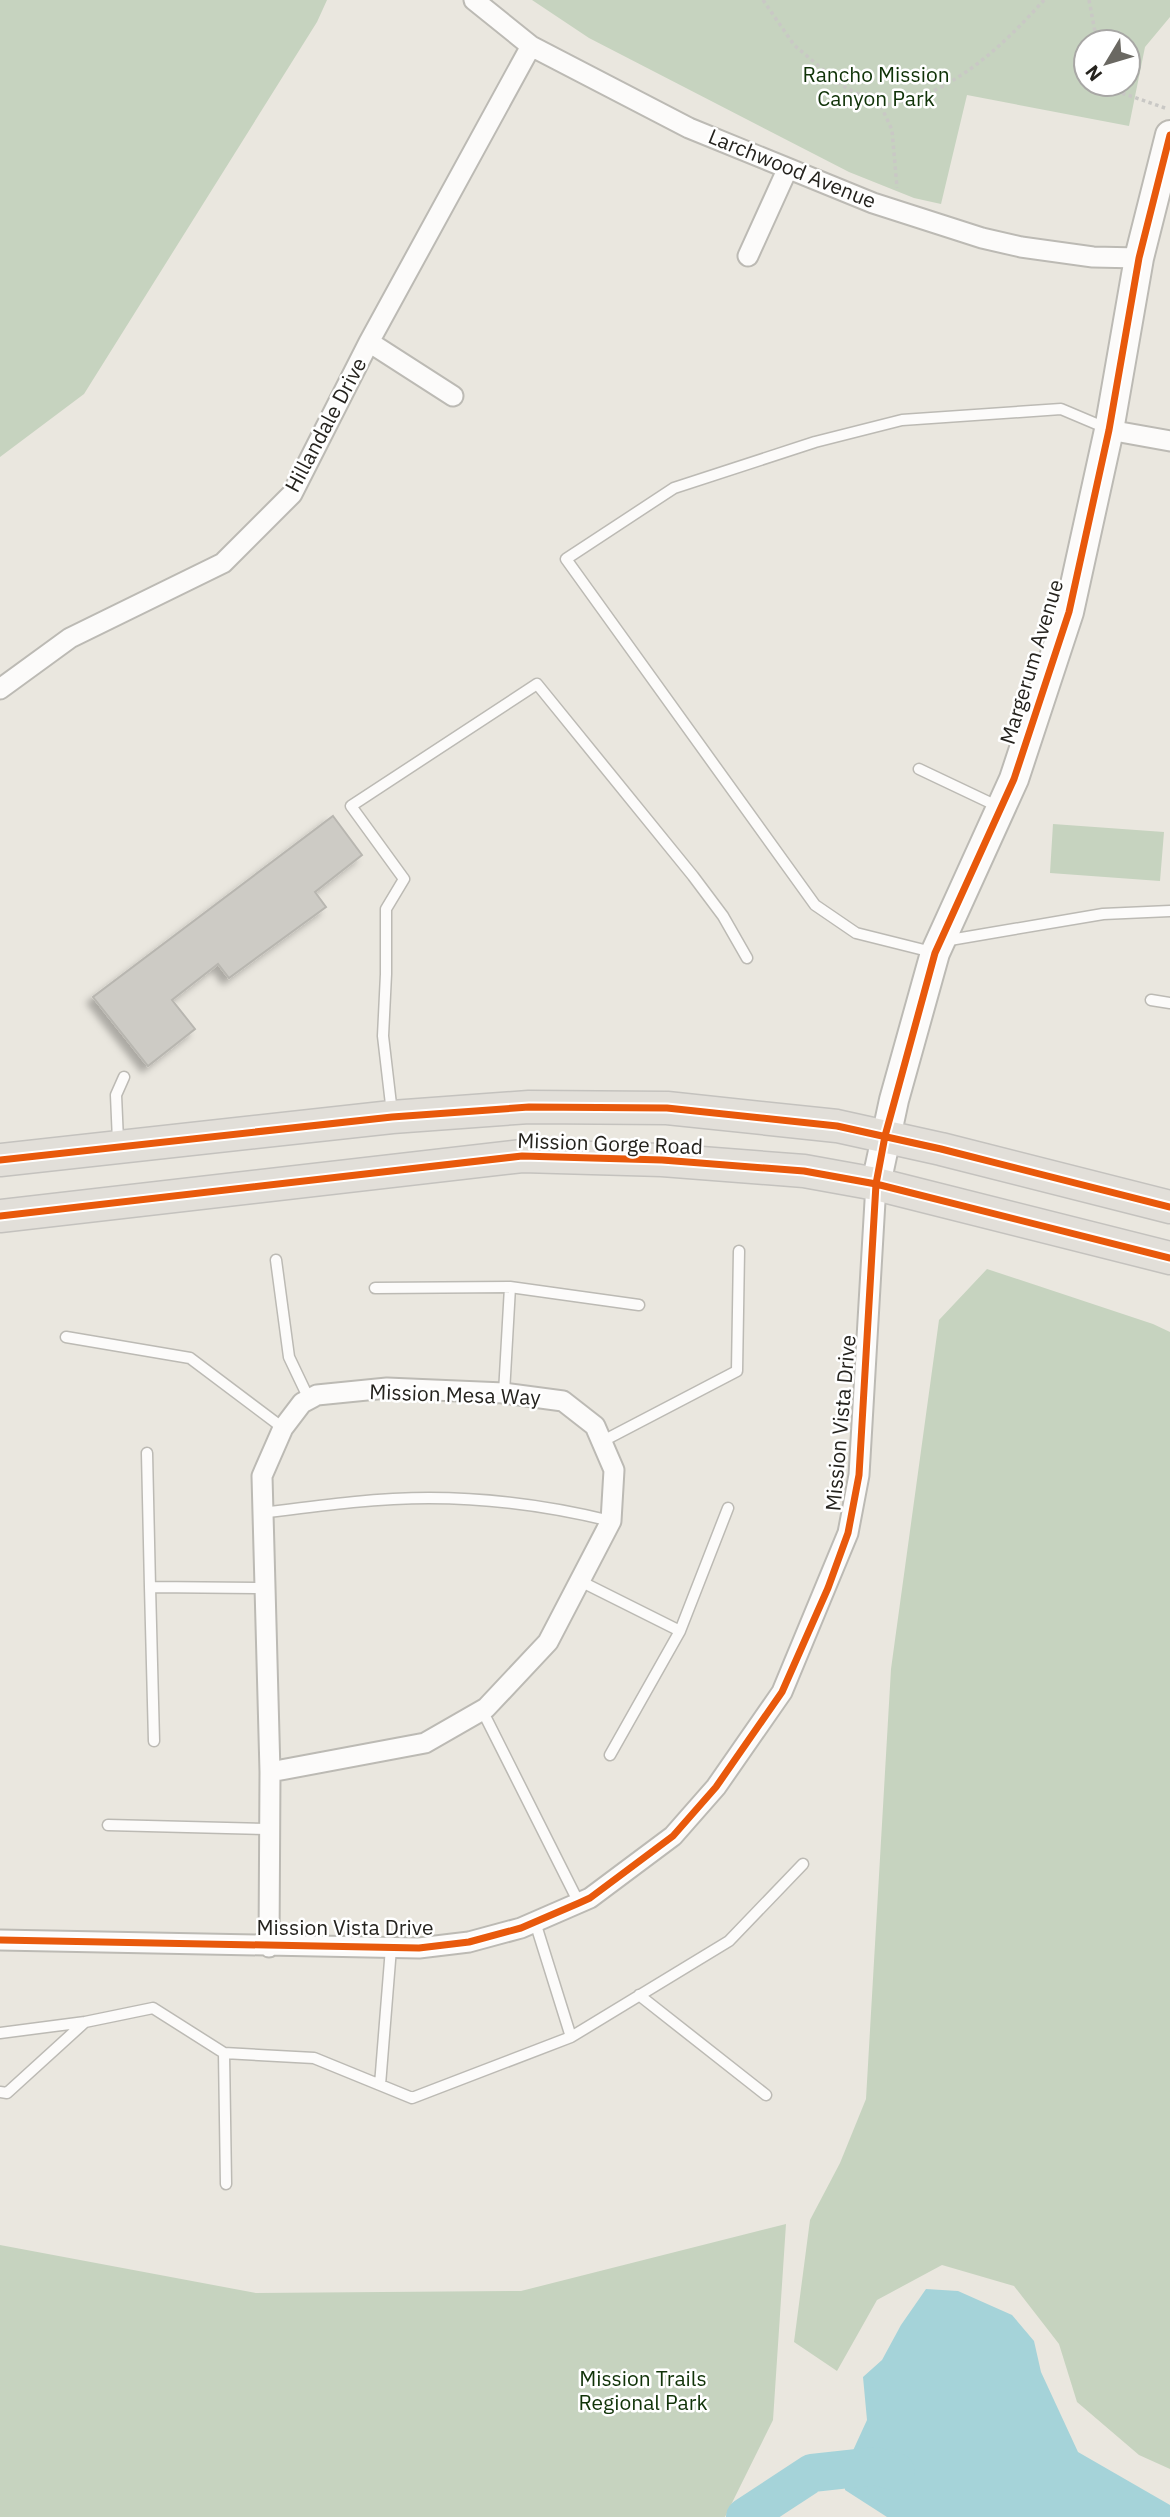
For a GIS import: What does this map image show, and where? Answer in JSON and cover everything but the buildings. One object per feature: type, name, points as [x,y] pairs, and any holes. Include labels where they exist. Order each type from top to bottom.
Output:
[{"type":"main road","name":"Mission Gorge Road","points":[[0,1160],[392,1117],[529,1107],[667,1108],[837,1126],[1170,1207]]},
{"type":"main road","name":"Mission Gorge Road","points":[[0,1216],[522,1156],[662,1160],[804,1171],[876,1184],[1170,1258]]},
{"type":"street","name":"Larchwood Avenue","points":[[474,0],[531,46],[688,128],[787,170],[873,203],[982,238],[1021,247],[1093,257],[1139,258]]},
{"type":"street","name":"Hillandale Drive","points":[[0,689],[70,638],[223,563],[292,494],[369,342],[531,46]]},
{"type":"street","name":"Margerum Avenue","points":[[876,1184],[885,1136],[938,948],[1014,779],[1069,612],[1109,430],[1139,258],[1170,135]]},
{"type":"street","points":[[748,256],[787,170]]},
{"type":"street","points":[[369,342],[453,397]]},
{"type":"street","points":[[1109,430],[1170,440]]},
{"type":"street","name":"Mission Vista Drive","points":[[0,1940],[391,1948],[419,1948],[469,1942],[521,1928],[590,1898],[673,1836],[716,1787],[782,1692],[828,1588],[848,1533],[859,1475],[876,1184]]},
{"type":"street","name":"Mission Mesa Way","points":[[270,1772],[425,1743],[482,1710],[548,1642],[611,1521],[614,1470],[595,1426],[563,1401],[504,1392],[387,1388],[317,1395],[309,1399]]},
{"type":"street","points":[[269,1947],[270,1772],[262,1476],[283,1428],[302,1403],[309,1399]]},
{"type":"lane","points":[[1109,430],[1061,409],[902,420],[815,442],[674,488],[566,559],[815,905],[856,933],[938,948],[1103,914],[1170,911]]},
{"type":"lane","points":[[392,1117],[383,1036],[386,909],[404,879],[351,807],[537,684],[693,876],[723,916],[747,958]]},
{"type":"lane","points":[[919,769],[1001,808]]},
{"type":"lane","points":[[1151,1000],[1170,1003]]},
{"type":"lane","points":[[118,1147],[116,1095],[124,1077]]},
{"type":"lane","points":[[601,1442],[737,1371],[739,1251]]},
{"type":"lane","points":[[276,1260],[289,1357],[309,1399]]},
{"type":"lane","points":[[504,1392],[510,1287]]},
{"type":"lane","points":[[375,1288],[510,1287],[639,1305]]},
{"type":"lane","points":[[66,1337],[190,1358],[283,1428]]},
{"type":"lane","points":[[147,1453],[154,1741]]},
{"type":"lane","points":[[262,1513],[321,1505],[429,1498],[557,1508],[611,1521]]},
{"type":"lane","points":[[610,1755],[680,1631],[728,1508]]},
{"type":"lane","points":[[580,1581],[680,1631]]},
{"type":"lane","points":[[150,1587],[265,1588]]},
{"type":"lane","points":[[482,1710],[579,1903]]},
{"type":"lane","points":[[108,1825],[270,1829]]},
{"type":"lane","points":[[0,2033],[85,2022],[153,2008],[224,2053],[314,2058],[412,2098],[571,2037],[729,1941],[803,1864]]},
{"type":"lane","points":[[535,1922],[571,2037]]},
{"type":"lane","points":[[380,2085],[391,1948]]},
{"type":"lane","points":[[639,1995],[766,2095]]},
{"type":"lane","points":[[0,2092],[8,2093],[85,2022]]},
{"type":"lane","points":[[224,2053],[226,2184]]},
{"type":"path","points":[[763,0],[794,45],[842,85],[881,106],[892,130],[898,180],[896,209]]},
{"type":"path","points":[[881,106],[923,96],[966,72],[1011,37],[1044,0]]},
{"type":"path","points":[[1089,0],[1094,28]]},
{"type":"path","points":[[1135,98],[1170,110]]},
{"type":"green space","points":[[0,0],[327,0],[317,22],[84,394],[0,457]]},
{"type":"green space","name":"Rancho Mission Canyon Park","points":[[532,0],[1170,0],[1170,17],[1145,47],[1142,62],[1142,28],[1072,28],[1072,98],[1135,98],[1129,126],[967,95],[941,204],[914,198],[849,172],[589,38]]},
{"type":"green space","points":[[1053,824],[1164,832],[1160,881],[1050,873]]},
{"type":"green space","points":[[987,1269],[1170,1332],[1170,2469],[1139,2455],[1077,2402],[1059,2344],[1014,2286],[942,2265],[877,2300],[837,2371],[794,2342],[810,2220],[840,2163],[866,2099],[891,1669],[939,1320]]},
{"type":"green space","name":"Mission Trails Regional Park","points":[[786,2224],[773,2420],[725,2517],[0,2517],[0,2245],[256,2293],[521,2291]]},
{"type":"water","points":[[926,2289],[958,2291],[1012,2315],[1034,2341],[1041,2372],[1078,2452],[1170,2505],[1170,2517],[887,2517],[845,2490],[845,2468],[867,2420],[863,2377],[882,2360],[901,2325]]},
{"type":"waterway","points":[[745,2517],[812,2473],[876,2466],[896,2472]]},
{"type":"cycle path","points":[[0,1940],[419,1948],[469,1942],[521,1928],[590,1898],[673,1836],[716,1787],[782,1692],[828,1588],[848,1533],[859,1475],[876,1184],[885,1136],[935,953],[1014,779],[1069,612],[1109,430],[1139,258],[1170,135]]},
{"type":"cycle path","points":[[0,1160],[392,1117],[529,1107],[667,1108],[837,1126],[941,1149],[1170,1207]]},
{"type":"cycle path","points":[[0,1216],[522,1156],[662,1160],[804,1171],[876,1184],[1170,1258]]}]
